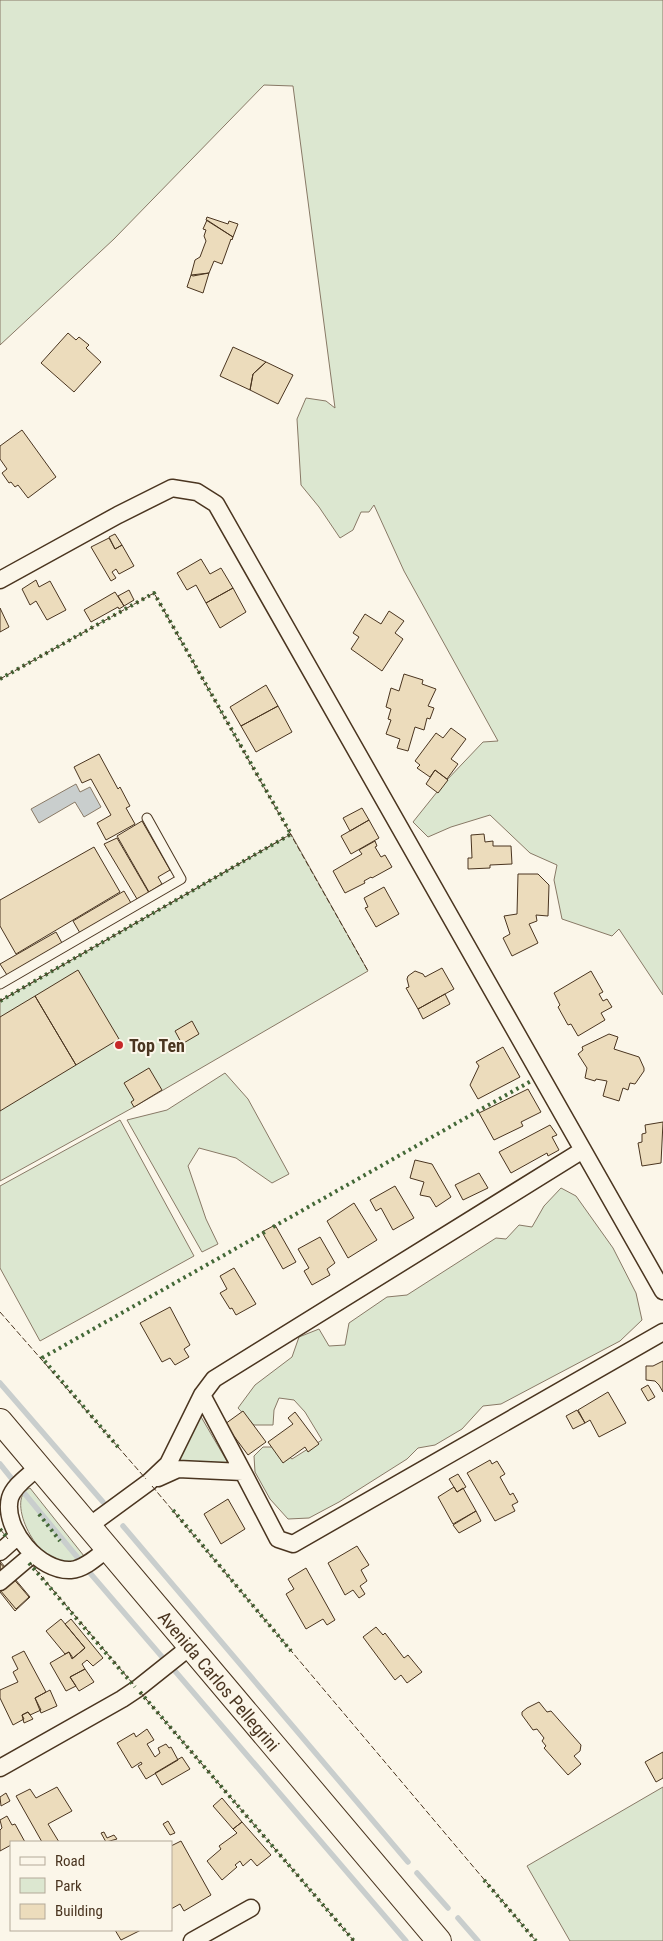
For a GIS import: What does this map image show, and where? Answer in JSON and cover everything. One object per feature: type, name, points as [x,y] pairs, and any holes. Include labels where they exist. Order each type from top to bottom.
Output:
[{"type":"main road","name":"Avenida Carlos Pellegrini","points":[[0,1421],[440,1941]]},
{"type":"street","points":[[0,580],[118,515],[172,488],[197,492],[216,504],[663,1291]]},
{"type":"street","points":[[89,1526],[149,1482],[168,1464],[202,1395],[214,1379],[583,1150]]},
{"type":"street","points":[[202,1395],[278,1539],[293,1544],[663,1332]]},
{"type":"street","points":[[38,1467],[18,1486],[11,1498],[9,1509],[10,1521],[25,1546],[44,1562],[60,1570],[72,1570],[82,1567],[107,1549]]},
{"type":"street","points":[[149,1482],[178,1469],[243,1472]]},
{"type":"street","points":[[0,1552],[18,1536]]},
{"type":"street","points":[[0,1582],[33,1554]]},
{"type":"street","points":[[0,1768],[138,1689],[191,1646]]},
{"type":"street","points":[[192,1941],[251,1908]]},
{"type":"lane","points":[[0,984],[181,878],[147,818]]},
{"type":"green space","points":[[0,0],[663,0],[663,995],[619,929],[612,936],[562,919],[554,880],[557,865],[530,853],[490,815],[451,827],[428,837],[413,822],[445,782],[483,742],[498,741],[404,571],[374,505],[369,512],[361,512],[353,530],[340,538],[301,485],[297,419],[306,398],[326,401],[335,408],[293,86],[264,85],[114,239],[0,345]]},
{"type":"green space","name":"Top Ten","points":[[291,834],[368,971],[134,1107],[0,1181],[0,1001]]},
{"type":"green space","points":[[225,1073],[248,1099],[289,1174],[272,1183],[236,1158],[199,1148],[188,1166],[206,1219],[218,1244],[202,1252],[127,1120],[167,1110]]},
{"type":"green space","points":[[120,1120],[194,1256],[40,1341],[0,1268],[0,1186]]},
{"type":"green space","points":[[561,1188],[576,1196],[613,1248],[636,1293],[642,1320],[620,1341],[501,1404],[483,1406],[462,1429],[435,1445],[418,1448],[407,1459],[339,1502],[309,1518],[288,1519],[270,1499],[255,1472],[254,1456],[263,1447],[276,1447],[292,1459],[322,1440],[305,1412],[294,1400],[279,1398],[274,1410],[273,1425],[254,1425],[238,1408],[255,1385],[292,1357],[299,1337],[319,1329],[329,1346],[345,1345],[349,1323],[387,1297],[407,1295],[496,1238],[506,1239],[519,1225],[532,1227],[544,1206]]},
{"type":"green space","points":[[200,1415],[228,1463],[175,1462]]},
{"type":"green space","points":[[30,1488],[84,1556],[70,1563],[57,1561],[44,1552],[33,1539],[25,1523],[21,1508],[22,1495]]},
{"type":"green space","points":[[663,1787],[663,1941],[570,1941],[527,1866]]},
{"type":"shaded area","points":[[76,784],[80,792],[90,787],[101,807],[84,817],[75,802],[39,823],[31,809]]},
{"type":"building","points":[[207,217],[228,224],[229,221],[238,224],[233,237],[206,220]]},
{"type":"building","points":[[207,220],[233,237],[222,264],[214,261],[209,273],[193,276],[191,275],[195,260],[200,257],[206,241],[204,236],[206,230],[203,229]]},
{"type":"building","points":[[209,273],[203,293],[187,287],[191,275]]},
{"type":"building","points":[[68,333],[76,340],[79,337],[89,345],[86,348],[101,362],[74,392],[41,363]]},
{"type":"building","points":[[233,347],[266,362],[253,374],[250,390],[220,376]]},
{"type":"building","points":[[266,362],[293,375],[278,404],[250,390],[253,374]]},
{"type":"building","points":[[22,430],[56,477],[28,498],[18,485],[15,487],[11,482],[9,483],[2,473],[7,469],[0,459],[0,446]]},
{"type":"building","points":[[115,534],[122,545],[115,549],[109,537]]},
{"type":"building","points":[[109,538],[115,549],[122,545],[134,566],[119,574],[116,569],[112,572],[116,578],[111,581],[91,547]]},
{"type":"building","points":[[201,559],[210,574],[221,568],[233,588],[206,603],[196,585],[187,590],[177,573]]},
{"type":"building","points":[[36,580],[39,587],[50,581],[66,610],[47,620],[36,601],[30,605],[22,589]]},
{"type":"building","points":[[233,588],[246,612],[220,628],[206,603]]},
{"type":"building","points":[[129,590],[134,600],[124,606],[118,596]]},
{"type":"building","points":[[115,592],[124,606],[119,609],[118,607],[91,622],[84,610]]},
{"type":"building","points":[[0,608],[9,627],[0,632]]},
{"type":"building","points":[[389,611],[404,621],[395,633],[403,639],[382,671],[351,649],[359,637],[353,633],[365,614],[381,624]]},
{"type":"building","points":[[404,674],[423,680],[422,684],[436,689],[428,706],[434,708],[430,719],[427,718],[424,730],[415,727],[408,751],[397,748],[400,739],[386,734],[391,720],[388,719],[391,709],[386,707],[391,688],[399,691]]},
{"type":"building","points":[[266,685],[278,706],[241,726],[230,707]]},
{"type":"building","points":[[278,706],[292,732],[256,752],[241,726]]},
{"type":"building","points":[[451,728],[466,739],[451,759],[458,764],[447,779],[435,770],[430,777],[417,768],[420,765],[415,761],[436,733],[443,738]]},
{"type":"building","points":[[99,754],[118,789],[120,787],[130,806],[126,808],[135,824],[106,840],[97,823],[111,815],[91,779],[82,783],[74,767]]},
{"type":"building","points":[[435,770],[448,780],[438,793],[426,784]]},
{"type":"building","points":[[362,808],[369,820],[350,831],[343,818]]},
{"type":"building","points":[[369,820],[379,838],[351,854],[341,836]]},
{"type":"building","points":[[142,821],[170,870],[158,877],[162,884],[149,892],[117,836]]},
{"type":"building","points":[[484,834],[485,842],[493,841],[493,846],[511,846],[512,864],[468,869],[468,858],[472,858],[471,835]]},
{"type":"building","points":[[117,838],[149,893],[137,899],[104,844]]},
{"type":"building","points":[[375,841],[377,846],[375,847],[381,857],[385,855],[392,867],[345,893],[333,871],[362,854],[359,850]]},
{"type":"building","points":[[94,847],[120,892],[16,954],[0,926],[0,900]]},
{"type":"building","points":[[518,874],[538,874],[549,885],[548,916],[536,915],[537,921],[529,924],[538,943],[512,956],[503,938],[510,934],[504,916],[517,914]]},
{"type":"building","points":[[384,887],[399,914],[376,927],[365,908],[368,907],[364,898]]},
{"type":"building","points":[[124,891],[131,903],[80,933],[73,921]]},
{"type":"building","points":[[56,932],[62,943],[7,975],[0,964]]},
{"type":"building","points":[[442,968],[454,989],[418,1009],[406,988],[409,987],[408,976],[415,971],[423,974],[425,977]]},
{"type":"building","points":[[78,970],[119,1039],[76,1065],[35,996]]},
{"type":"building","points":[[591,971],[603,992],[599,994],[603,1001],[607,999],[612,1007],[601,1013],[605,1020],[578,1036],[571,1024],[568,1025],[558,1007],[560,1005],[554,993]]},
{"type":"building","points":[[445,994],[450,1004],[423,1019],[418,1009]]},
{"type":"building","points":[[35,996],[76,1065],[0,1111],[0,1017]]},
{"type":"building","points":[[192,1021],[199,1034],[182,1044],[175,1031]]},
{"type":"building","points":[[609,1034],[618,1037],[614,1049],[639,1057],[644,1068],[635,1084],[630,1083],[628,1090],[623,1088],[619,1101],[603,1096],[607,1081],[596,1079],[595,1081],[585,1078],[587,1068],[578,1054],[583,1050],[582,1047]]},
{"type":"building","points":[[503,1047],[520,1077],[478,1099],[470,1085],[479,1066],[476,1062]]},
{"type":"building","points":[[149,1068],[162,1090],[134,1107],[131,1102],[134,1100],[124,1083]]},
{"type":"building","points":[[528,1089],[541,1112],[521,1122],[523,1126],[494,1140],[479,1113]]},
{"type":"building","points":[[663,1122],[661,1163],[642,1166],[638,1143],[642,1142],[642,1134],[646,1133],[645,1125]]},
{"type":"building","points":[[550,1125],[557,1135],[552,1137],[559,1150],[548,1156],[547,1153],[511,1173],[499,1152]]},
{"type":"building","points":[[415,1160],[432,1164],[451,1197],[436,1207],[430,1197],[420,1195],[424,1182],[410,1178]]},
{"type":"building","points":[[479,1173],[488,1188],[463,1200],[455,1185]]},
{"type":"building","points":[[395,1186],[414,1218],[393,1230],[381,1208],[376,1211],[370,1200]]},
{"type":"building","points":[[354,1203],[377,1240],[348,1258],[327,1221]]},
{"type":"building","points":[[275,1225],[296,1262],[283,1269],[262,1232]]},
{"type":"building","points":[[320,1237],[335,1263],[327,1269],[330,1275],[312,1285],[304,1271],[309,1268],[298,1249]]},
{"type":"building","points":[[234,1268],[256,1304],[236,1315],[220,1293],[227,1289],[220,1276]]},
{"type":"building","points":[[170,1307],[190,1345],[184,1349],[189,1357],[175,1365],[170,1358],[162,1362],[140,1323]]},
{"type":"building","points":[[663,1361],[663,1392],[655,1381],[646,1380],[646,1366],[653,1366]]},
{"type":"building","points":[[648,1385],[655,1397],[648,1401],[641,1389]]},
{"type":"building","points":[[608,1392],[626,1423],[599,1437],[590,1420],[585,1423],[578,1410]]},
{"type":"building","points":[[577,1410],[585,1423],[573,1429],[566,1416]]},
{"type":"building","points":[[243,1411],[266,1442],[248,1455],[225,1424]]},
{"type":"building","points":[[295,1412],[319,1444],[308,1452],[305,1447],[283,1463],[268,1442],[293,1424],[288,1418]]},
{"type":"building","points":[[490,1460],[492,1464],[497,1461],[505,1474],[500,1477],[510,1495],[513,1493],[518,1502],[512,1505],[515,1511],[495,1521],[467,1473]]},
{"type":"building","points":[[458,1474],[466,1487],[457,1492],[449,1479]]},
{"type":"building","points":[[454,1487],[457,1492],[463,1488],[476,1511],[453,1524],[438,1497]]},
{"type":"building","points":[[228,1499],[245,1529],[221,1544],[204,1514]]},
{"type":"building","points":[[476,1511],[481,1521],[459,1533],[453,1525]]},
{"type":"building","points":[[357,1546],[369,1565],[361,1570],[367,1581],[360,1586],[365,1594],[359,1598],[353,1590],[345,1595],[328,1563]]},
{"type":"building","points":[[0,1561],[30,1597],[15,1611],[0,1592]]},
{"type":"building","points":[[0,1563],[29,1597],[16,1609],[0,1590]]},
{"type":"building","points":[[306,1568],[335,1620],[327,1625],[323,1619],[306,1629],[286,1594],[294,1589],[288,1579]]},
{"type":"building","points":[[61,1619],[85,1648],[73,1658],[69,1652],[65,1654],[46,1631]]},
{"type":"building","points":[[71,1619],[103,1658],[93,1666],[87,1660],[82,1664],[85,1669],[70,1677],[76,1686],[66,1691],[50,1663],[69,1652],[72,1659],[85,1648],[65,1624]]},
{"type":"building","points":[[376,1627],[383,1635],[385,1633],[404,1658],[408,1655],[422,1672],[407,1683],[401,1675],[395,1680],[363,1637]]},
{"type":"building","points":[[24,1651],[46,1692],[35,1698],[41,1710],[30,1715],[28,1712],[22,1715],[24,1719],[13,1725],[0,1698],[0,1690],[18,1682],[13,1672],[18,1669],[12,1657]]},
{"type":"building","points":[[85,1669],[94,1682],[79,1691],[70,1677]]},
{"type":"building","points":[[50,1690],[57,1706],[41,1713],[35,1698]]},
{"type":"building","points":[[539,1702],[547,1712],[551,1711],[581,1745],[580,1751],[574,1756],[581,1764],[568,1775],[544,1748],[546,1746],[542,1741],[544,1738],[537,1729],[533,1730],[522,1715],[522,1712],[527,1708]]},
{"type":"building","points":[[28,1712],[33,1719],[24,1723],[22,1715]]},
{"type":"building","points":[[147,1729],[154,1740],[147,1744],[155,1757],[160,1753],[158,1748],[166,1744],[169,1748],[171,1747],[178,1760],[146,1779],[138,1766],[142,1764],[141,1762],[132,1768],[117,1743],[134,1733],[136,1737]]},
{"type":"building","points":[[663,1752],[663,1778],[656,1782],[645,1762]]},
{"type":"building","points":[[182,1757],[190,1769],[162,1785],[155,1773]]},
{"type":"building","points":[[57,1787],[72,1811],[48,1824],[58,1841],[41,1841],[16,1796],[30,1789],[36,1798]]},
{"type":"building","points":[[6,1793],[10,1801],[1,1806],[0,1797]]},
{"type":"building","points":[[222,1798],[242,1822],[233,1829],[213,1806]]},
{"type":"building","points":[[7,1816],[12,1825],[15,1824],[24,1841],[10,1841],[10,1846],[0,1851],[0,1830],[2,1828],[0,1820]]},
{"type":"building","points":[[168,1821],[175,1833],[170,1835],[163,1824]]},
{"type":"building","points":[[242,1822],[271,1855],[257,1866],[251,1859],[243,1866],[240,1861],[235,1865],[237,1867],[222,1880],[207,1861],[221,1849],[219,1846],[237,1833],[233,1829]]},
{"type":"building","points":[[104,1832],[107,1838],[114,1835],[117,1839],[105,1841],[101,1833]]},
{"type":"building","points":[[181,1841],[211,1895],[184,1911],[180,1904],[172,1908],[172,1846]]},
{"type":"building","points":[[116,1931],[139,1931],[121,1940]]},
{"type":"waterway","points":[[0,1383],[103,1502]]},
{"type":"waterway","points":[[0,1464],[12,1479]]},
{"type":"waterway","points":[[25,1494],[78,1558]]},
{"type":"waterway","points":[[123,1526],[408,1862]]},
{"type":"waterway","points":[[90,1573],[163,1658]]},
{"type":"waterway","points":[[175,1671],[406,1941]]},
{"type":"waterway","points":[[417,1873],[448,1908]]},
{"type":"waterway","points":[[458,1918],[478,1941]]},
{"type":"hedge","points":[[0,679],[154,593],[291,834],[0,1001]]},
{"type":"hedge","points":[[273,1227],[531,1081]]},
{"type":"hedge","points":[[118,1447],[42,1358],[265,1232]]},
{"type":"hedge","points":[[173,1510],[291,1651]]},
{"type":"hedge","points":[[39,1514],[60,1541]]},
{"type":"hedge","points":[[0,1529],[8,1539]]},
{"type":"hedge","points":[[29,1563],[135,1687]]},
{"type":"hedge","points":[[140,1692],[354,1941]]},
{"type":"hedge","points":[[484,1880],[536,1941]]},
{"type":"fence","points":[[0,679],[154,593],[368,971]]},
{"type":"fence","points":[[0,1001],[291,834]]},
{"type":"fence","points":[[0,1312],[146,1479]]},
{"type":"fence","points":[[152,1486],[536,1941]]},
{"type":"fence","points":[[0,1529],[8,1539]]},
{"type":"fence","points":[[30,1563],[134,1685]]},
{"type":"fence","points":[[140,1692],[354,1941]]},
{"type":"place","name":"Top Ten","points":[[119,1045]]}]
